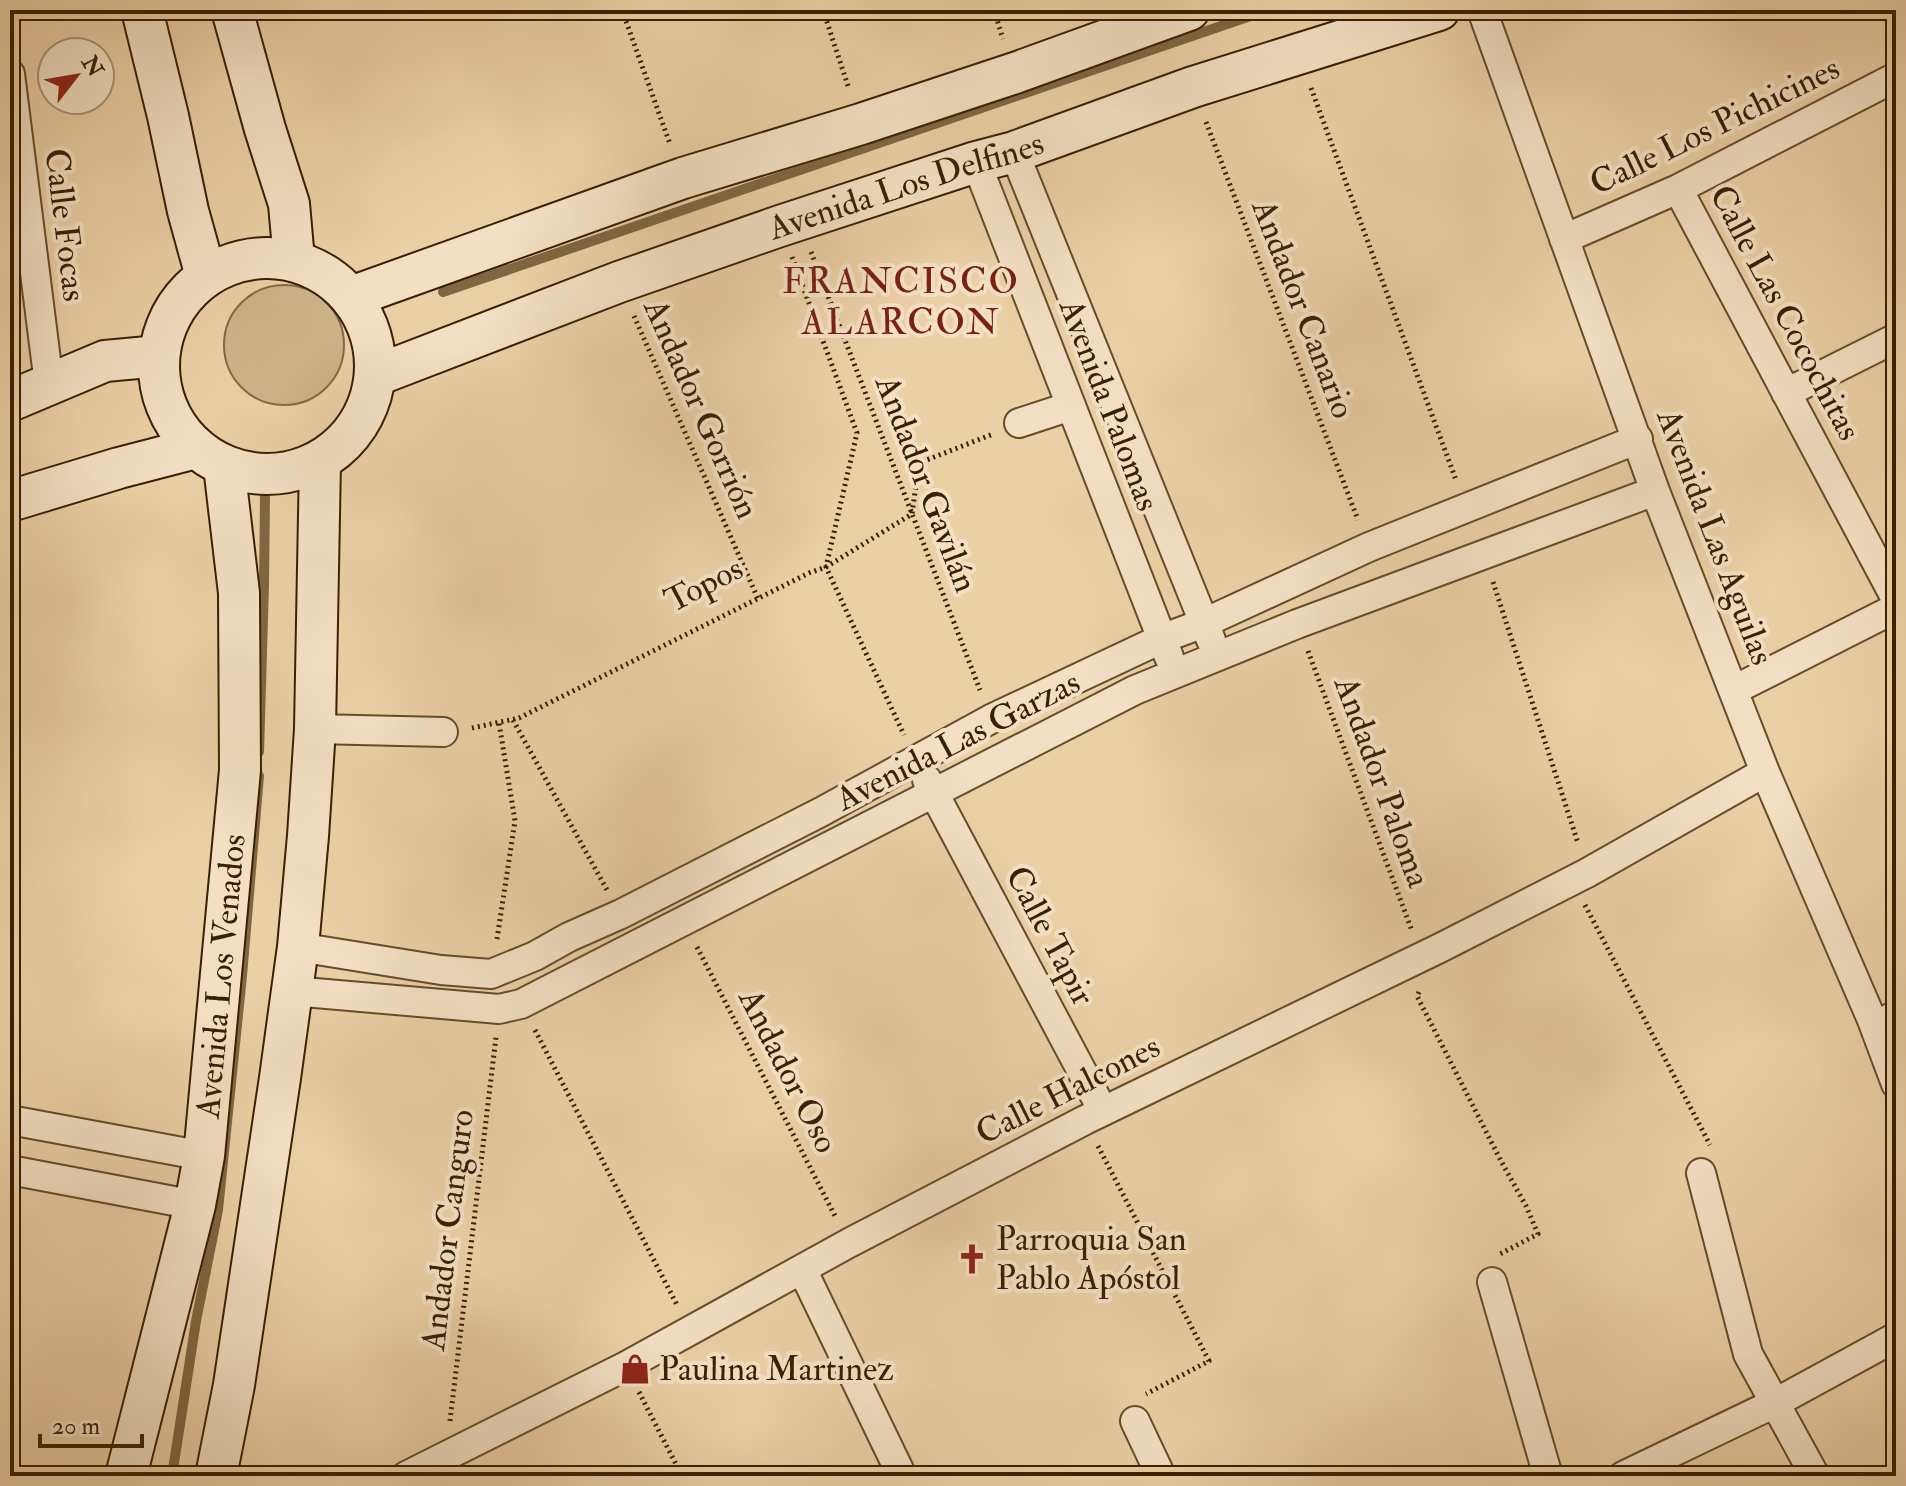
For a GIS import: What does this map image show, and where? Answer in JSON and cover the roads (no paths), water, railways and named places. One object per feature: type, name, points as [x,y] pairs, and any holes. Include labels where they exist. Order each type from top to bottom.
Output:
[{"type":"street","points":[[142,10],[206,276]]},
{"type":"street","points":[[232,10],[289,204],[294,260]]},
{"type":"street","points":[[351,297],[683,178],[1015,73],[1189,10]]},
{"type":"street","name":"Avenida Los Delfines","points":[[377,375],[619,282],[1014,152],[1193,87],[1439,10]]},
{"type":"street","name":"Avenida Las Aguilas","points":[[1482,10],[1655,491],[1765,772],[1884,1014],[1896,1084]]},
{"type":"street","name":"Calle Focas","points":[[10,74],[49,384]]},
{"type":"street","name":"Calle Los Pichicines","points":[[1564,239],[1678,189],[1896,77]]},
{"type":"street","name":"Avenida Palomas","points":[[1014,152],[1218,656]]},
{"type":"street","name":"Avenida Palomas","points":[[976,162],[1175,673]]},
{"type":"street","name":"Calle Las Cocochitas","points":[[1678,189],[1896,599]]},
{"type":"street","points":[[263,257],[294,260],[325,274],[351,297],[364,316],[372,337],[377,375],[363,418],[345,443],[320,462],[291,473],[257,475],[210,457],[174,422],[161,390],[159,356],[167,323],[183,297],[206,276],[233,263],[263,257]]},
{"type":"street","points":[[1786,393],[1896,338]]},
{"type":"street","points":[[10,401],[105,361],[159,356]]},
{"type":"street","points":[[1019,423],[1071,406]]},
{"type":"street","name":"Avenida Las Garzas","points":[[298,947],[441,970],[491,974],[621,914],[821,812],[991,719],[1161,639],[1204,623],[1369,547],[1638,439]]},
{"type":"street","points":[[10,501],[119,468],[210,457]]},
{"type":"street","name":"Avenida Los Venados","points":[[126,1476],[195,1205],[204,1156],[240,770],[239,593],[210,457]]},
{"type":"street","name":"Avenida Los Venados","points":[[216,1476],[234,1385],[298,947],[315,729],[320,462]]},
{"type":"street","name":"Avenida Las Garzas","points":[[292,991],[510,1006],[684,921],[1135,690],[1297,624],[1655,491]]},
{"type":"street","points":[[1734,690],[1896,608]]},
{"type":"street","points":[[315,729],[443,732]]},
{"type":"street","name":"Calle Tapir","points":[[915,760],[1094,1116]]},
{"type":"street","name":"Calle Halcones","points":[[406,1476],[626,1366],[849,1243],[1094,1116],[1587,873],[1765,772]]},
{"type":"street","points":[[10,1120],[204,1156]]},
{"type":"street","points":[[10,1170],[195,1205]]},
{"type":"street","points":[[1701,1173],[1748,1354],[1815,1476]]},
{"type":"street","points":[[802,1269],[902,1476]]},
{"type":"street","points":[[1492,1270],[1548,1476]]},
{"type":"street","points":[[1623,1476],[1775,1403],[1896,1337]]},
{"type":"street","points":[[1135,1421],[1161,1476]]},
{"type":"waterway","points":[[443,292],[1268,10]]},
{"type":"waterway","points":[[259,752],[265,497]]},
{"type":"waterway","points":[[172,1476],[196,1321],[218,1210],[259,776]]},
{"type":"place","name":"Parroquia San Pablo Apóstol","points":[[972,1259]]},
{"type":"place","name":"Paulina Martinez","points":[[635,1369]]},
{"type":"district","name":"FRANCISCO ALARCON","points":[[901,302]]}]
